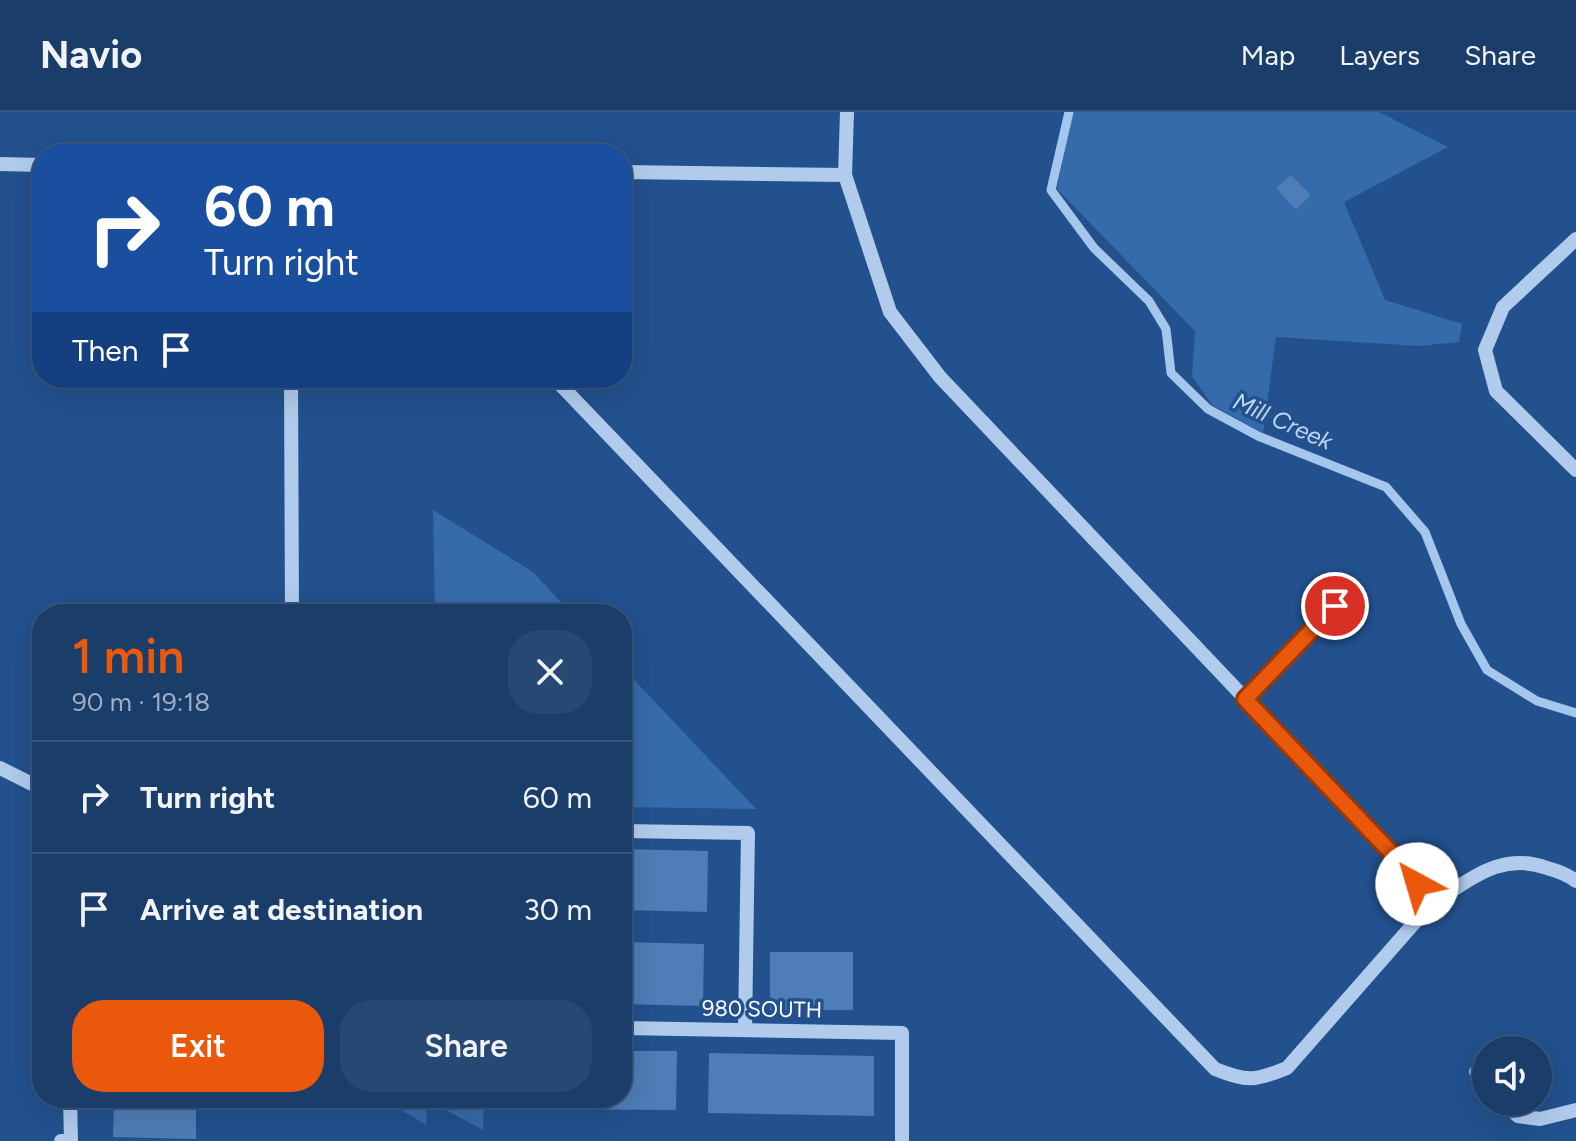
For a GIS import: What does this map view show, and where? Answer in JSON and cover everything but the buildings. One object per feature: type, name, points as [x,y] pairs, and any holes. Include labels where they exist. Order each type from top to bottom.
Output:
[{"type":"street","points":[[847,112],[845,175],[890,312],[940,377],[1403,865],[1431,904]]},
{"type":"street","points":[[0,164],[32,165]]},
{"type":"street","points":[[632,172],[845,175]]},
{"type":"street","points":[[1576,239],[1503,307],[1485,350],[1496,391],[1576,470]]},
{"type":"street","points":[[291,388],[292,604]]},
{"type":"street","points":[[564,388],[1215,1069],[1240,1079],[1259,1079],[1287,1068],[1431,904],[1496,865],[1529,861],[1576,881]]},
{"type":"street","points":[[1245,699],[1335,606]]},
{"type":"street","points":[[0,768],[32,784]]},
{"type":"street","points":[[632,831],[748,833],[745,1030]]},
{"type":"street","name":"980 SOUTH","points":[[632,1028],[902,1033],[902,1141]]},
{"type":"street","points":[[61,1141],[71,1141],[70,1108]]},
{"type":"street","points":[[1518,1116],[1540,1119],[1576,1110]]},
{"type":"shaded area","points":[[1072,112],[1379,112],[1448,147],[1344,202],[1385,300],[1462,324],[1459,342],[1418,346],[1276,337],[1263,433],[1212,405],[1192,376],[1195,331],[1057,189]]},
{"type":"shaded area","points":[[433,510],[533,572],[563,604],[435,604]]},
{"type":"shaded area","points":[[632,678],[756,809],[632,807]]},
{"type":"shaded area","points":[[398,1108],[427,1108],[426,1125]]},
{"type":"shaded area","points":[[442,1108],[484,1108],[483,1130]]},
{"type":"waterway","name":"Mill Creek","points":[[1069,112],[1051,190],[1094,248],[1149,301],[1166,329],[1171,373],[1208,409],[1258,436],[1386,487],[1425,532],[1461,624],[1487,670],[1537,701],[1576,713]]},
{"type":"route","points":[[1335,606],[1245,699],[1403,865],[1417,884]]}]
